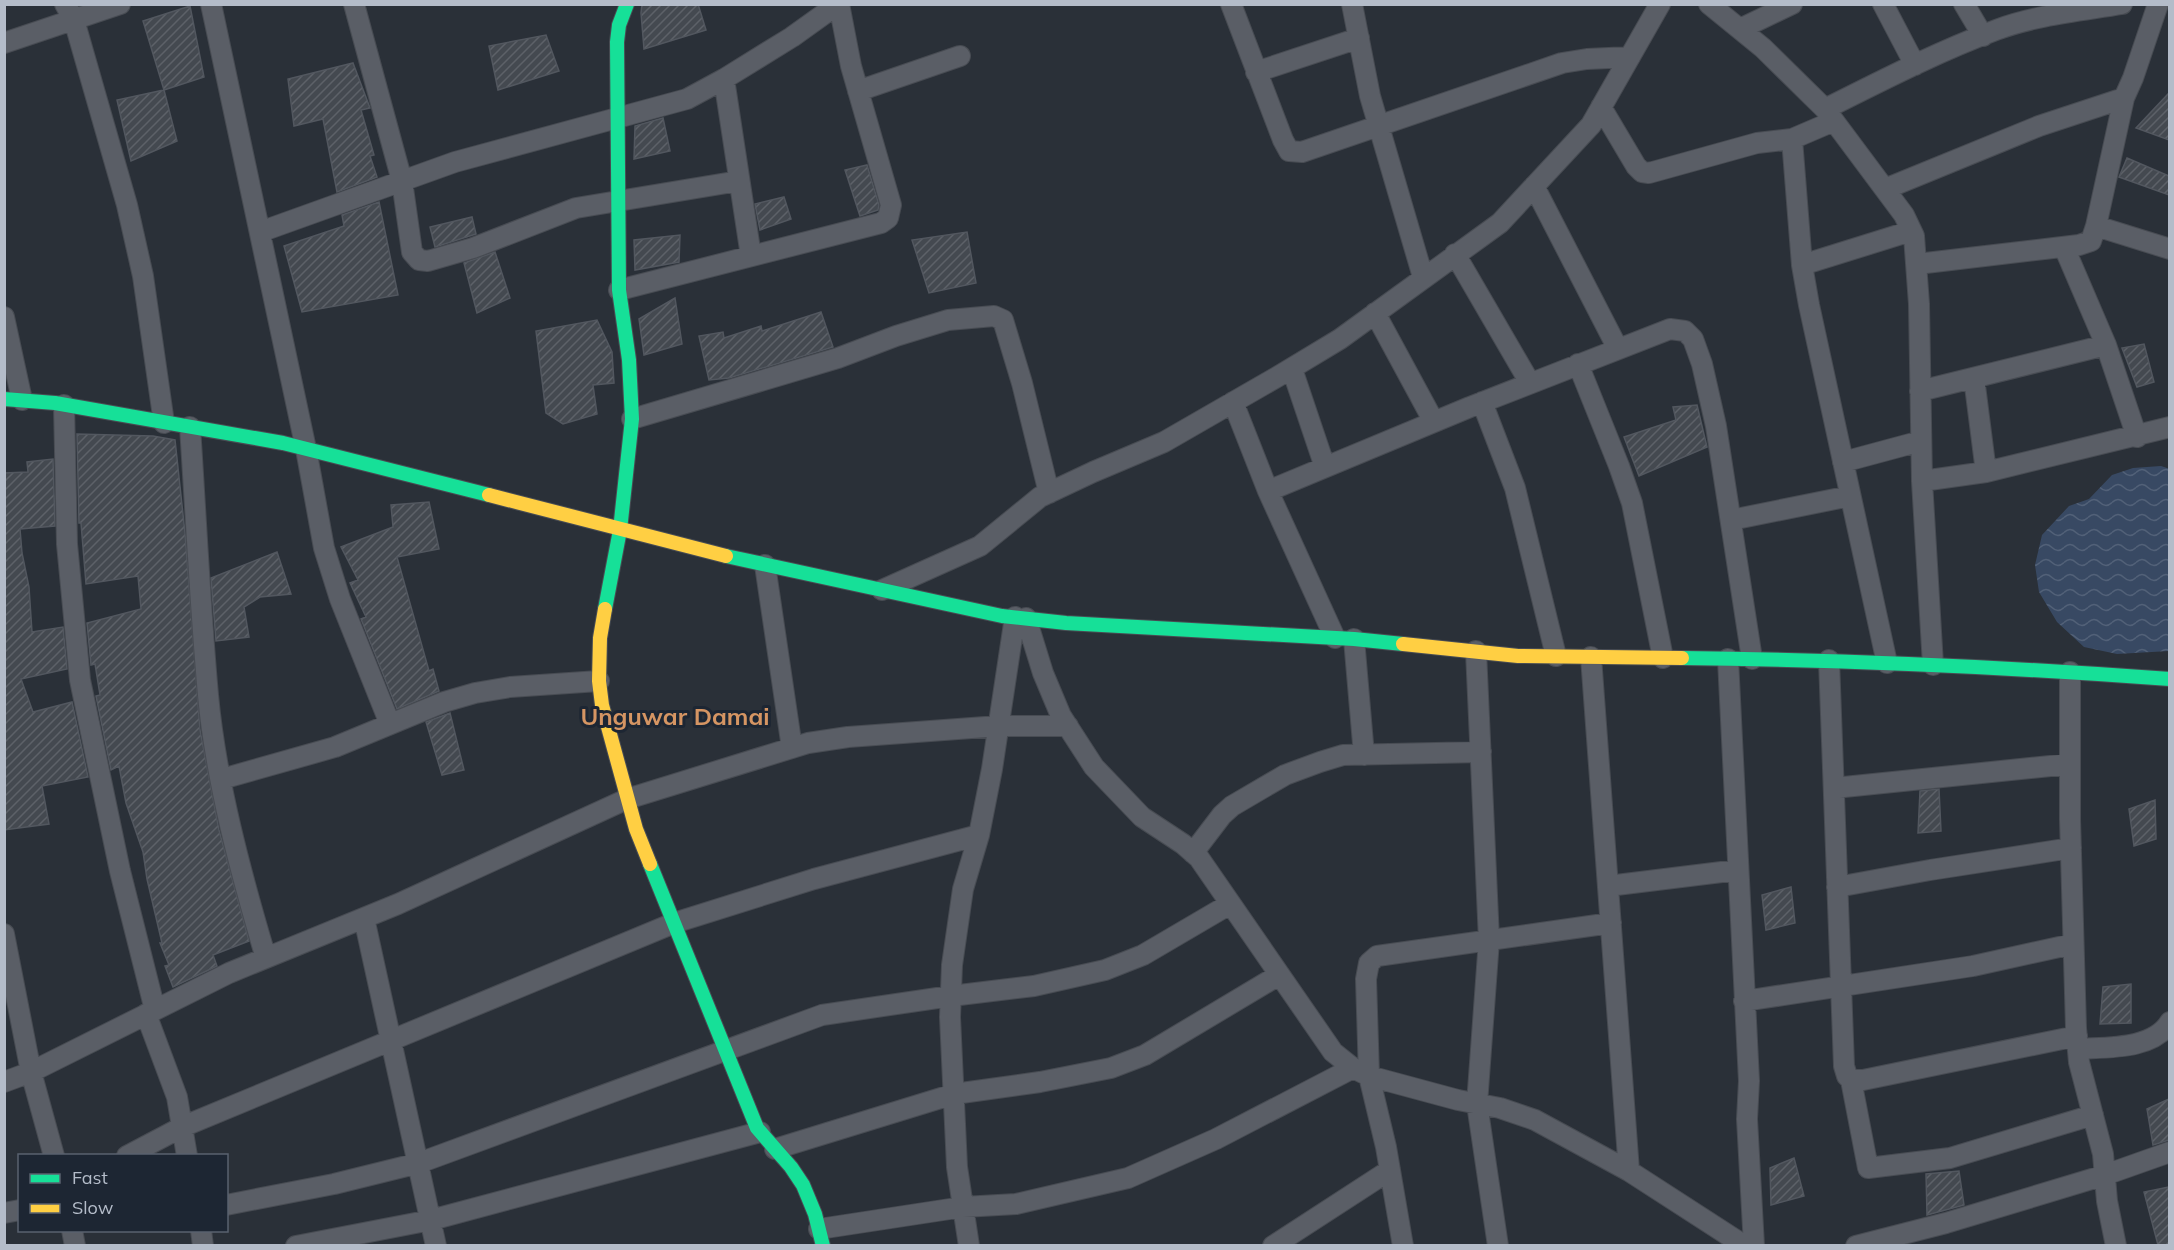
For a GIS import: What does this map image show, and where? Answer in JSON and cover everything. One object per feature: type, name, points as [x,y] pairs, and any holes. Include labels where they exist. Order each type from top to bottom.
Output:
[{"type":"street","points":[[4,43],[70,12],[120,4]]},
{"type":"street","points":[[211,4],[306,449],[324,548],[340,599],[390,724]]},
{"type":"street","points":[[354,4],[402,181],[412,252],[419,260],[428,261],[473,248],[576,208],[740,182]]},
{"type":"street","points":[[627,4],[619,25],[617,42],[618,200],[620,290],[629,360],[632,418],[620,530],[600,638],[598,681],[602,705],[636,830],[760,1132],[792,1168],[803,1185],[815,1212],[821,1237],[963,1207],[1016,1204],[1128,1178],[1361,1072]]},
{"type":"street","points":[[260,232],[455,162],[687,99],[724,80],[839,4],[858,91],[891,205],[888,218],[881,223],[620,290]]},
{"type":"street","points":[[1231,4],[1282,140],[1289,151],[1302,152],[1562,63],[1630,57]]},
{"type":"street","points":[[1352,4],[1370,96],[1423,277]]},
{"type":"street","points":[[882,590],[980,546],[1040,497],[1164,442],[1292,369],[1340,339],[1500,223],[1591,125],[1660,4]]},
{"type":"street","points":[[1709,4],[1763,48],[1830,115],[1904,215],[1911,231],[1916,248],[1917,264],[1922,481],[1933,665]]},
{"type":"street","points":[[1740,29],[1792,4]]},
{"type":"street","points":[[1883,4],[1915,65]]},
{"type":"street","points":[[1964,4],[1983,36]]},
{"type":"street","points":[[1602,107],[1636,166],[1642,172],[1657,172],[1757,143],[1792,139],[1915,65],[1997,30],[2081,8],[2122,4]]},
{"type":"street","points":[[1917,264],[2064,247],[2091,241],[2124,98],[2137,69],[2158,4]]},
{"type":"street","points":[[70,12],[127,205],[143,276],[164,423]]},
{"type":"street","points":[[1256,72],[1359,38]]},
{"type":"street","points":[[858,91],[960,56]]},
{"type":"street","points":[[724,80],[751,256]]},
{"type":"street","points":[[1885,189],[2038,126],[2124,98]]},
{"type":"street","points":[[1792,139],[1802,265],[1809,305],[1887,663]]},
{"type":"street","points":[[1534,186],[1618,349]]},
{"type":"street","points":[[2096,226],[2169,249]]},
{"type":"street","points":[[1802,265],[1911,231]]},
{"type":"street","points":[[2064,247],[2106,345],[2137,437]]},
{"type":"street","points":[[1455,254],[1530,383]]},
{"type":"street","points":[[1376,313],[1434,422]]},
{"type":"street","points":[[632,418],[838,358],[896,336],[948,320],[994,316],[1003,320],[1022,383],[1049,493]]},
{"type":"street","points":[[4,317],[13,400],[64,405],[306,449],[765,565],[1020,618],[1066,623],[1345,638],[1518,656],[1829,660],[2169,679]]},
{"type":"street","points":[[1268,491],[1578,364],[1670,329],[1685,331],[1693,339],[1702,364],[1716,426],[1752,659]]},
{"type":"street","points":[[1920,391],[2106,345]]},
{"type":"street","points":[[1578,364],[1632,503],[1663,658]]},
{"type":"street","points":[[1292,369],[1325,467]]},
{"type":"street","points":[[1974,378],[1986,472]]},
{"type":"street","points":[[1233,402],[1268,491],[1345,638],[1364,755]]},
{"type":"street","points":[[1482,402],[1515,488],[1556,656]]},
{"type":"street","points":[[64,405],[67,544],[80,680],[151,1012],[177,1097],[187,1154]]},
{"type":"street","points":[[190,427],[208,697],[241,874],[266,958]]},
{"type":"street","points":[[1922,481],[1986,472],[2137,437],[2169,427]]},
{"type":"street","points":[[1843,462],[1921,441]]},
{"type":"street","points":[[1731,520],[1850,496]]},
{"type":"street","points":[[765,565],[792,748]]},
{"type":"street","points":[[969,1245],[957,1167],[952,965],[963,889],[979,835],[1020,618]]},
{"type":"street","points":[[1020,618],[1061,716],[1094,767],[1142,817],[1183,844],[1199,858],[1333,1052],[1361,1072],[1477,1104],[1500,1108],[1535,1120],[1629,1171],[1745,1245]]},
{"type":"street","points":[[1476,651],[1490,940],[1477,1104],[1498,1245]]},
{"type":"street","points":[[1591,657],[1629,1171]]},
{"type":"street","points":[[1728,659],[1749,1081],[1747,1119],[1754,1245]]},
{"type":"street","points":[[1829,660],[1844,1066],[1851,1080],[1869,1168],[1950,1158],[2093,1115]]},
{"type":"street","points":[[2070,672],[2071,848],[2077,1043],[2103,1154],[2107,1201],[2116,1245]]},
{"type":"street","points":[[222,779],[335,747],[475,693],[528,685],[598,681]]},
{"type":"street","points":[[4,1082],[31,1072],[229,973],[364,918],[627,799],[808,743],[848,737],[999,726],[1068,726]]},
{"type":"street","points":[[1193,853],[1222,815],[1232,806],[1286,775],[1320,762],[1342,755],[1481,752]]},
{"type":"street","points":[[1834,788],[2070,764]]},
{"type":"street","points":[[129,1154],[182,1127],[674,923],[814,879],[979,835]]},
{"type":"street","points":[[1838,887],[2071,848]]},
{"type":"street","points":[[1608,886],[1738,870]]},
{"type":"street","points":[[228,1205],[334,1184],[419,1162],[614,1093],[725,1049],[822,1015],[1034,986],[1105,970],[1143,955],[1230,904]]},
{"type":"street","points":[[364,918],[436,1245]]},
{"type":"street","points":[[1403,1245],[1390,1170],[1361,1072],[1366,979],[1370,963],[1377,956],[1611,923]]},
{"type":"street","points":[[4,934],[31,1072],[54,1154]]},
{"type":"street","points":[[1744,1001],[1973,966],[2073,944]]},
{"type":"street","points":[[775,1149],[954,1094],[1040,1082],[1119,1065],[1145,1055],[1279,975]]},
{"type":"street","points":[[1851,1080],[1863,1080],[2077,1043],[2128,1045],[2154,1038],[2164,1031],[2169,1022]]},
{"type":"street","points":[[297,1245],[431,1220],[760,1132]]},
{"type":"street","points":[[1856,1245],[1946,1223],[2105,1175],[2169,1152]]},
{"type":"street","points":[[1273,1245],[1390,1170]]},
{"type":"water","points":[[2161,466],[2170,469],[2169,651],[2117,654],[2084,647],[2057,622],[2039,592],[2035,565],[2042,535],[2069,506],[2089,499],[2112,475],[2133,468]]},
{"type":"building","points":[[642,4],[698,4],[706,30],[644,49]]},
{"type":"building","points":[[190,6],[204,77],[164,90],[143,21]]},
{"type":"building","points":[[546,35],[559,71],[498,90],[489,46]]},
{"type":"building","points":[[353,63],[370,108],[361,110],[374,155],[370,156],[377,177],[337,192],[323,119],[294,126],[288,79]]},
{"type":"building","points":[[164,90],[177,141],[131,161],[117,100]]},
{"type":"building","points":[[2169,93],[2169,140],[2136,128]]},
{"type":"building","points":[[663,118],[670,151],[634,159],[635,126]]},
{"type":"building","points":[[2127,158],[2169,176],[2169,195],[2119,177]]},
{"type":"building","points":[[867,165],[879,205],[878,210],[860,216],[845,170]]},
{"type":"building","points":[[784,197],[791,219],[760,230],[755,204]]},
{"type":"building","points":[[379,202],[398,295],[302,312],[284,246],[344,226],[342,215]]},
{"type":"building","points":[[472,217],[476,234],[435,247],[430,227]]},
{"type":"building","points":[[967,232],[976,283],[929,293],[912,240]]},
{"type":"building","points":[[680,235],[679,262],[635,270],[634,240]]},
{"type":"building","points":[[495,252],[510,298],[477,313],[464,263]]},
{"type":"building","points":[[675,298],[682,344],[644,355],[639,319]]},
{"type":"building","points":[[821,312],[833,347],[729,378],[709,380],[699,336],[723,332],[724,338],[761,326],[762,331]]},
{"type":"building","points":[[597,320],[612,352],[614,383],[593,385],[597,414],[563,424],[546,413],[536,331]]},
{"type":"building","points":[[2144,344],[2154,382],[2137,387],[2122,348]]},
{"type":"building","points":[[1697,405],[1707,447],[1639,476],[1624,437],[1676,420],[1673,407]]},
{"type":"building","points":[[77,434],[153,436],[175,440],[185,533],[200,730],[219,830],[249,941],[213,955],[217,966],[173,987],[165,966],[169,965],[160,943],[162,943],[143,852],[126,803],[119,766],[111,770],[96,696],[100,695],[95,664],[91,665],[87,623],[141,609],[138,576],[86,584],[81,523],[79,523]]},
{"type":"building","points":[[53,459],[55,526],[20,529],[29,587],[32,632],[63,627],[67,669],[21,679],[33,712],[72,702],[88,777],[42,786],[49,824],[4,830],[4,473],[28,472],[27,462]]},
{"type":"building","points":[[429,502],[439,549],[397,557],[429,671],[433,669],[439,691],[397,709],[361,619],[366,617],[350,583],[358,580],[341,547],[393,527],[391,505]]},
{"type":"building","points":[[277,552],[291,594],[260,597],[244,607],[249,637],[216,641],[211,578]]},
{"type":"building","points":[[450,713],[464,770],[442,775],[426,722]]},
{"type":"building","points":[[1939,789],[1941,831],[1918,833],[1920,791]]},
{"type":"building","points":[[2155,800],[2156,839],[2134,846],[2129,809]]},
{"type":"building","points":[[1791,887],[1795,923],[1766,930],[1762,895]]},
{"type":"building","points":[[2131,984],[2131,1023],[2100,1024],[2103,987]]},
{"type":"building","points":[[2169,1099],[2169,1140],[2153,1145],[2147,1109]]},
{"type":"building","points":[[1794,1158],[1804,1196],[1771,1205],[1770,1168]]},
{"type":"building","points":[[1959,1171],[1964,1205],[1927,1215],[1926,1174]]},
{"type":"building","points":[[2169,1187],[2169,1245],[2158,1245],[2144,1192]]},
{"type":"traffic: fast","points":[[605,609],[620,530],[632,419],[629,360],[619,290],[617,42],[619,25],[627,4]]},
{"type":"traffic: fast","points":[[4,399],[55,403],[283,443],[489,495]]},
{"type":"traffic: fast","points":[[726,556],[1002,616],[1066,623],[1354,639],[1403,644]]},
{"type":"traffic: fast","points":[[1682,658],[1926,665],[2170,679]]},
{"type":"traffic: fast","points":[[650,864],[757,1128],[791,1167],[803,1185],[815,1214],[823,1246]]},
{"type":"traffic: slow","points":[[489,495],[726,556]]},
{"type":"traffic: slow","points":[[605,609],[600,638],[599,681],[602,705],[636,829],[650,864]]},
{"type":"traffic: slow","points":[[1403,644],[1518,656],[1682,658]]},
{"type":"district","name":"Unguwar Damai","points":[[675,717]]}]
